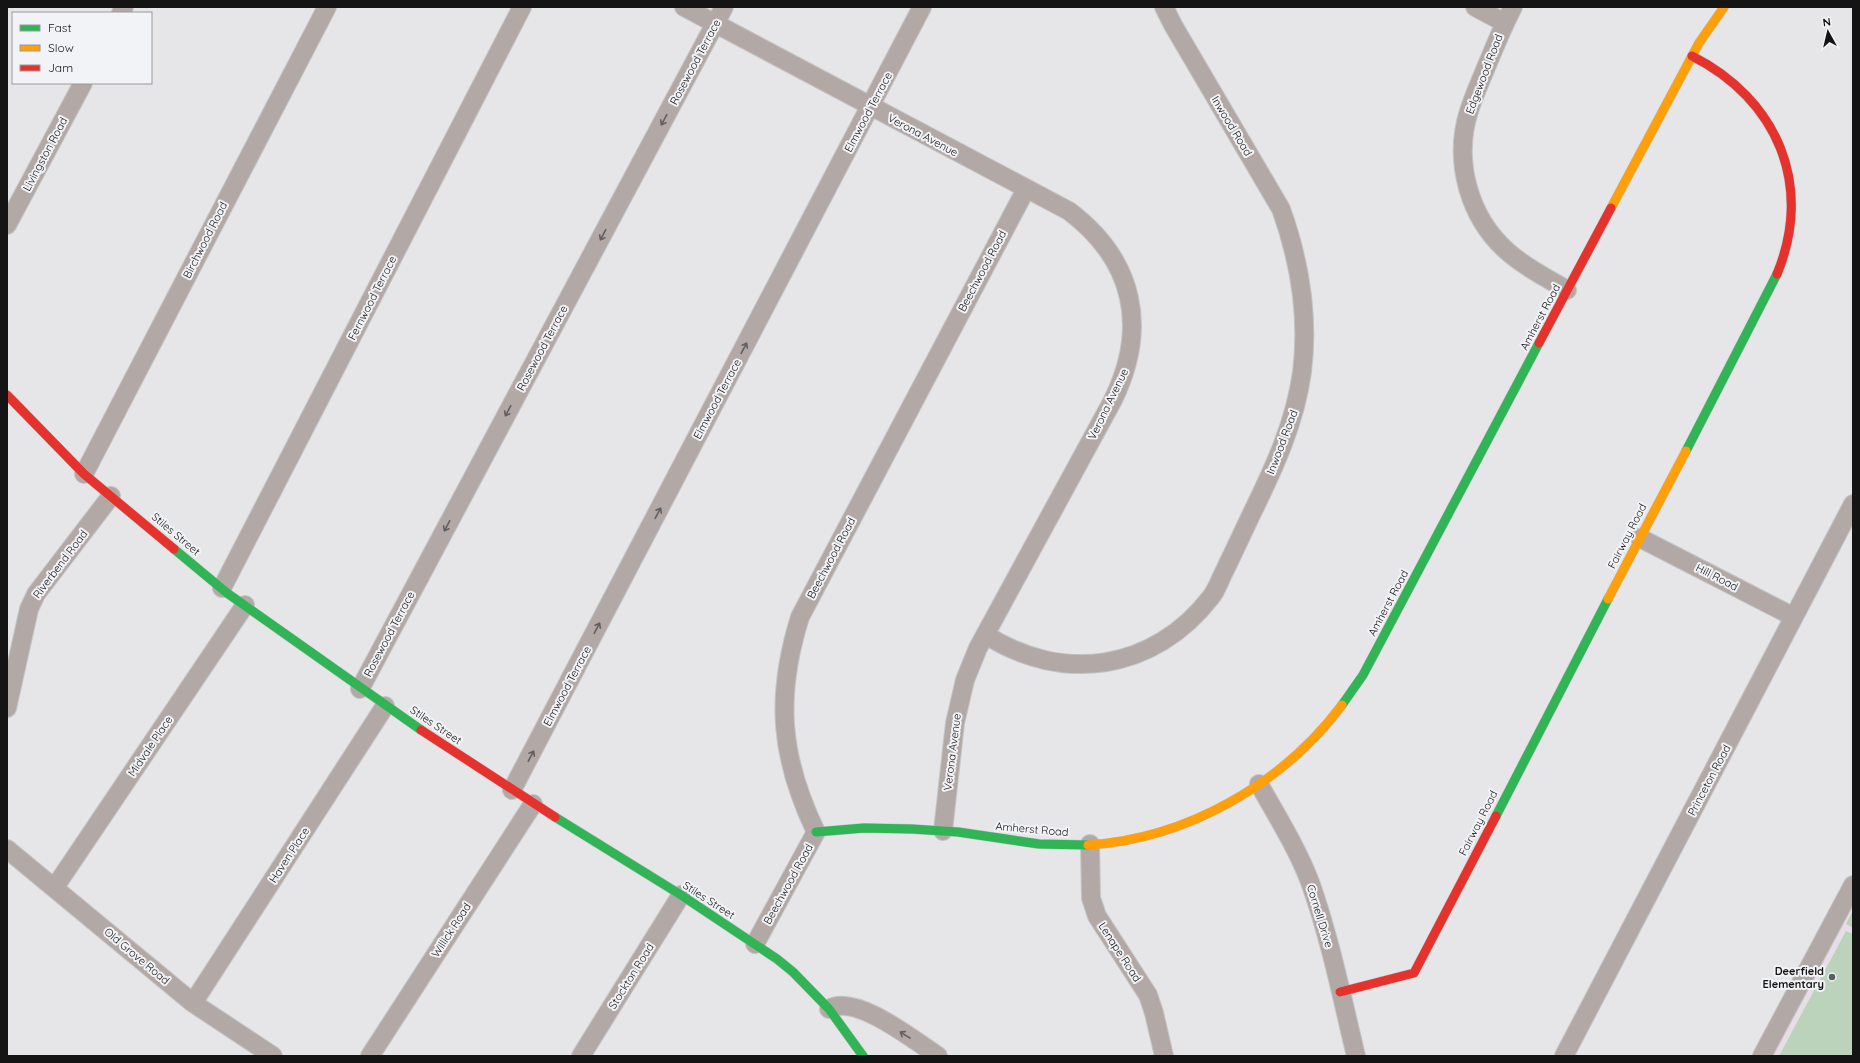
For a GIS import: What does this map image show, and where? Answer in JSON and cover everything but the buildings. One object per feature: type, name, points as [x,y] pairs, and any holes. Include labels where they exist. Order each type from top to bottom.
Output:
[{"type":"street","name":"Birchwood Road","points":[[84,474],[326,7]]},
{"type":"street","name":"Fernwood Terrace","points":[[222,588],[522,7]]},
{"type":"street","name":"Verona Avenue","points":[[684,7],[1069,211],[1081,220],[1102,241],[1118,266],[1128,294],[1131,308],[1132,338],[1127,366],[1113,400],[986,635],[965,680],[955,722],[943,831]]},
{"type":"street","name":"Rosewood Terrace","points":[[360,689],[724,7]]},
{"type":"street","name":"Elmwood Terrace","points":[[512,790],[922,7]]},
{"type":"street","name":"Inwood Road","points":[[986,635],[1014,651],[1030,657],[1063,664],[1080,665],[1098,664],[1131,657],[1176,633],[1192,620],[1212,596],[1275,465],[1286,438],[1296,406],[1303,359],[1304,313],[1300,273],[1292,240],[1281,209],[1173,25],[1164,7]]},
{"type":"street","points":[[1475,7],[1505,23]]},
{"type":"street","name":"Edgewood Road","points":[[1513,7],[1474,97],[1465,124],[1463,152],[1466,181],[1478,214],[1499,243],[1525,265],[1567,290]]},
{"type":"street","name":"Amherst Road","points":[[816,832],[848,827],[943,831],[1053,845],[1090,844],[1126,839],[1169,828],[1197,818],[1230,802],[1259,784],[1290,761],[1317,736],[1341,708],[1363,675],[1692,56],[1708,27],[1724,7]]},
{"type":"street","name":"Fairway Road","points":[[1340,992],[1414,973],[1778,273],[1790,232],[1791,215],[1789,181],[1782,153],[1773,132],[1764,117],[1742,90],[1715,68],[1692,56]]},
{"type":"street","name":"Livingston Road","points":[[7,225],[82,84]]},
{"type":"street","name":"Beechwood Road","points":[[755,944],[816,832],[803,804],[794,778],[788,752],[785,725],[786,670],[800,617],[1026,189]]},
{"type":"street","name":"Stiles Street","points":[[10,405],[84,474],[244,605],[385,706],[533,804],[681,895],[755,944],[793,972],[829,1009],[863,1056]]},
{"type":"street","name":"Riverbend Road","points":[[7,708],[29,608],[36,594],[111,496]]},
{"type":"street","name":"Princeton Road","points":[[1564,1056],[1853,504]]},
{"type":"street","name":"Hill Road","points":[[1640,538],[1794,617]]},
{"type":"street","name":"Midvale Place","points":[[55,887],[244,605]]},
{"type":"street","name":"Haven Place","points":[[193,1003],[385,706]]},
{"type":"street","name":"Cornell Drive","points":[[1259,784],[1290,840],[1309,881],[1328,940],[1356,1056]]},
{"type":"street","name":"Willick Road","points":[[370,1056],[533,804]]},
{"type":"street","name":"Lenape Road","points":[[1090,844],[1091,898],[1097,916],[1148,995],[1154,1013],[1164,1056]]},
{"type":"street","name":"Old Grove Road","points":[[7,849],[55,887],[193,1003],[273,1056]]},
{"type":"street","points":[[1762,1056],[1853,885]]},
{"type":"street","name":"Stockton Road","points":[[588,1054],[681,895]]},
{"type":"street","points":[[829,1009],[835,1005],[843,1004],[868,1012],[938,1056]]},
{"type":"shaded area","name":"Deerfield Elementary","points":[[1853,898],[1853,1056],[1769,1056]]},
{"type":"green space","points":[[1853,910],[1853,928],[1846,924]]},
{"type":"green space","name":"Deerfield Elementary","points":[[1846,931],[1853,934],[1853,1056],[1779,1056]]},
{"type":"traffic: fast","points":[[1686,451],[1777,274]]},
{"type":"traffic: fast","points":[[1342,705],[1363,675],[1539,343]]},
{"type":"traffic: fast","points":[[174,549],[227,593],[421,730]]},
{"type":"traffic: fast","points":[[1496,816],[1608,599]]},
{"type":"traffic: fast","points":[[555,817],[681,895],[777,959],[793,972],[829,1009],[863,1056]]},
{"type":"traffic: fast","points":[[816,832],[864,828],[912,829],[958,832],[1039,844],[1088,845]]},
{"type":"traffic: slow","points":[[1611,208],[1699,43],[1724,7]]},
{"type":"traffic: slow","points":[[1608,599],[1686,451]]},
{"type":"traffic: slow","points":[[1088,845],[1125,840],[1161,832],[1197,819],[1230,802],[1262,782],[1292,759],[1318,733],[1342,705]]},
{"type":"traffic: jam","points":[[1692,56],[1722,74],[1746,96],[1766,120],[1780,148],[1789,177],[1791,208],[1787,241],[1777,274]]},
{"type":"traffic: jam","points":[[1539,343],[1611,208]]},
{"type":"traffic: jam","points":[[7,395],[84,474],[174,549]]},
{"type":"traffic: jam","points":[[421,730],[555,817]]},
{"type":"traffic: jam","points":[[1340,992],[1414,973],[1496,816]]},
{"type":"place","name":"Deerfield Elementary","points":[[1832,977]]}]
